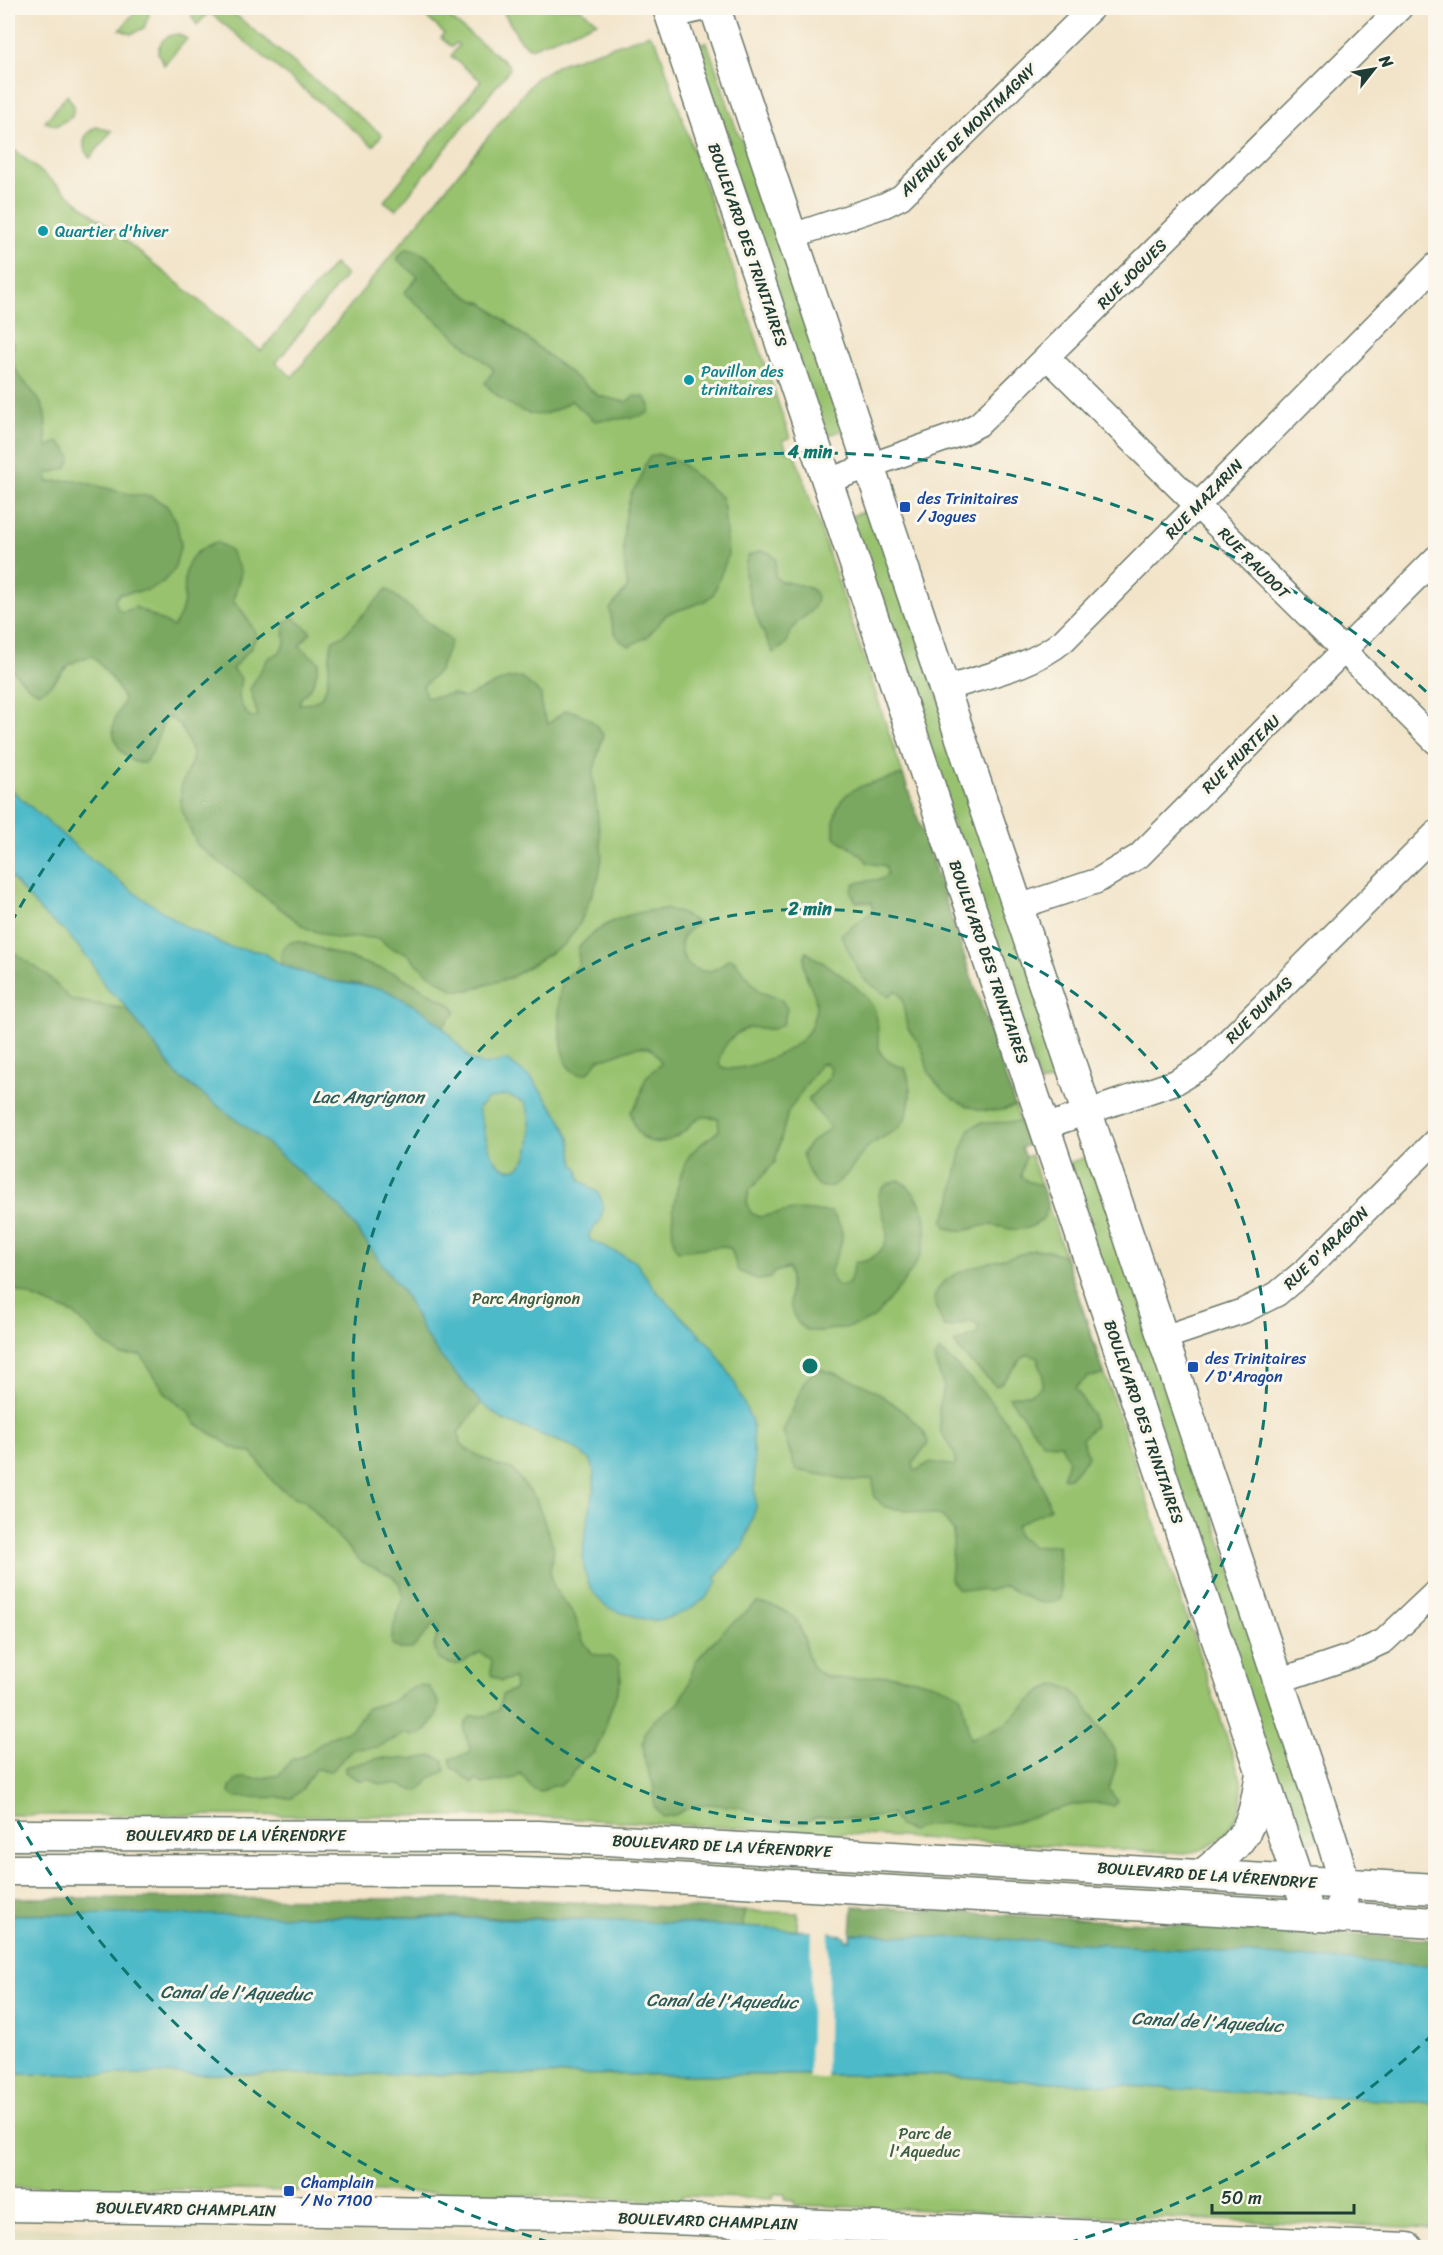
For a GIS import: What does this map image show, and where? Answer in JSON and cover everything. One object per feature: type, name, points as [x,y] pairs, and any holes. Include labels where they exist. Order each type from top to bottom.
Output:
[{"type":"main road","points":[[716,8],[1337,1855],[1342,1883],[1343,1918]]},
{"type":"main road","name":"BOULEVARD DES TRINITAIRES","points":[[669,12],[1310,1916]]},
{"type":"main road","points":[[1203,1874],[1229,1852],[1246,1833],[1255,1812],[1261,1770]]},
{"type":"main road","name":"BOULEVARD DE LA VÉRENDRYE","points":[[8,1835],[539,1836],[1436,1889]]},
{"type":"main road","name":"BOULEVARD DE LA VÉRENDRYE","points":[[8,1870],[488,1871],[623,1875],[1436,1923]]},
{"type":"main road","name":"BOULEVARD CHAMPLAIN","points":[[8,2206],[581,2216],[1408,2247]]},
{"type":"street","points":[[669,12],[705,8]]},
{"type":"street","name":"AVENUE DE MONTMAGNY","points":[[792,236],[885,205],[901,197],[1092,8]]},
{"type":"street","name":"RUE JOGUES","points":[[827,481],[962,433],[979,424],[1400,8]]},
{"type":"street","name":"RUE MAZARIN","points":[[945,689],[1051,651],[1436,266]]},
{"type":"street","name":"RUE RAUDOT","points":[[1048,358],[1436,742]]},
{"type":"street","name":"RUE HURTEAU","points":[[1018,907],[1096,881],[1138,856],[1436,558]]},
{"type":"street","name":"RUE DUMAS","points":[[1044,1127],[1176,1082],[1205,1064],[1436,833]]},
{"type":"street","name":"RUE D'ARAGON","points":[[1163,1338],[1243,1311],[1277,1294],[1308,1268],[1436,1140]]},
{"type":"street","points":[[1278,1681],[1352,1656],[1384,1641],[1436,1592]]},
{"type":"shaded area","points":[[8,2227],[474,2234],[700,2244],[708,2247],[8,2248]]},
{"type":"green space","points":[[138,8],[146,8],[149,15],[144,28],[131,34],[120,30]]},
{"type":"green space","points":[[191,8],[203,8],[209,11],[212,8],[227,8],[382,135],[373,146],[209,12],[197,25],[192,17]]},
{"type":"green space","points":[[416,8],[437,8],[509,65],[510,69],[396,210],[384,201],[481,81],[451,56],[459,45],[456,43],[452,47],[441,38],[444,33]]},
{"type":"green space","points":[[501,8],[580,8],[597,22],[531,48],[521,42]]},
{"type":"green space","points":[[178,34],[187,39],[164,65],[158,53],[160,45],[166,37]]},
{"type":"green space","name":"Parc Angrignon","points":[[649,34],[657,43],[790,438],[783,440],[788,452],[794,450],[1028,1145],[1021,1148],[1025,1157],[1031,1155],[1241,1779],[1240,1805],[1230,1828],[1221,1838],[1199,1850],[1185,1853],[523,1816],[8,1815],[8,145],[261,351],[334,264],[346,275],[276,363],[292,377],[536,78],[560,64]]},
{"type":"green space","points":[[707,42],[738,134],[759,174],[846,429],[823,437],[691,47]]},
{"type":"green space","points":[[67,95],[74,106],[72,117],[56,126],[45,122]]},
{"type":"green space","points":[[96,127],[112,131],[90,158],[85,150],[84,141],[88,133]]},
{"type":"green space","points":[[405,249],[427,256],[460,290],[470,298],[483,303],[599,396],[626,402],[634,396],[644,397],[650,405],[649,412],[631,418],[595,421],[571,401],[554,411],[539,415],[523,412],[506,402],[485,383],[494,370],[404,293],[418,277],[397,259]]},
{"type":"green space","points":[[8,336],[14,345],[13,364],[44,410],[47,447],[58,442],[66,448],[71,458],[67,468],[47,474],[47,482],[75,480],[133,495],[150,496],[166,505],[176,520],[181,544],[174,570],[163,582],[148,590],[119,594],[115,600],[117,608],[123,612],[136,607],[173,627],[184,602],[186,569],[191,559],[200,550],[216,542],[229,549],[241,572],[233,601],[243,612],[257,635],[251,648],[232,669],[241,678],[240,700],[243,709],[251,718],[258,716],[250,689],[268,658],[279,653],[285,643],[284,624],[293,617],[311,632],[299,646],[319,662],[313,684],[299,704],[312,703],[325,691],[333,640],[344,635],[387,589],[451,641],[439,671],[423,686],[426,698],[452,694],[464,698],[506,679],[521,677],[541,694],[542,711],[548,724],[566,710],[583,715],[596,725],[603,735],[593,774],[602,856],[599,877],[580,923],[565,944],[512,977],[469,990],[454,990],[427,973],[406,953],[390,948],[380,939],[361,937],[338,939],[306,928],[197,845],[181,808],[181,786],[193,758],[188,741],[179,724],[170,718],[165,718],[152,753],[144,763],[137,762],[125,755],[114,736],[114,722],[124,699],[113,680],[93,656],[81,659],[67,667],[53,683],[39,692],[30,688],[8,666]]},
{"type":"green space","points":[[658,454],[679,462],[721,497],[728,556],[713,595],[703,602],[667,614],[647,637],[629,646],[616,635],[610,609],[628,587],[624,540],[625,518],[631,494],[639,482],[646,461]]},
{"type":"green space","points":[[874,508],[1064,1076],[1040,1084],[849,517]]},
{"type":"green space","points":[[761,551],[770,553],[776,559],[775,576],[780,581],[801,585],[814,591],[817,596],[811,611],[796,624],[787,642],[773,653],[752,605],[745,577],[748,556]]},
{"type":"green space","points":[[903,775],[1015,1106],[990,1111],[977,1109],[954,1099],[944,1091],[928,1070],[922,1050],[908,1028],[900,995],[896,990],[889,997],[862,978],[841,935],[873,911],[872,902],[856,902],[851,892],[855,883],[882,879],[887,874],[886,866],[868,863],[861,855],[834,836],[834,819],[838,806],[852,790]]},
{"type":"green space","points":[[664,909],[676,911],[699,923],[687,931],[682,942],[682,952],[686,962],[705,971],[716,969],[728,959],[733,959],[760,992],[781,999],[787,1009],[783,1024],[772,1029],[756,1027],[740,1031],[730,1039],[723,1049],[720,1066],[738,1068],[761,1062],[793,1046],[805,1035],[813,1020],[816,1004],[804,969],[806,952],[847,980],[869,1001],[875,1011],[879,1049],[883,1057],[905,1068],[910,1094],[909,1108],[904,1121],[897,1129],[867,1148],[837,1183],[824,1187],[819,1186],[812,1179],[802,1154],[809,1144],[830,1128],[808,1099],[829,1078],[831,1069],[826,1063],[820,1064],[788,1112],[775,1162],[749,1191],[747,1202],[751,1213],[759,1217],[794,1210],[831,1212],[838,1221],[842,1236],[830,1273],[834,1283],[840,1286],[849,1283],[855,1262],[872,1258],[885,1243],[887,1232],[879,1201],[880,1193],[886,1185],[899,1180],[908,1187],[920,1203],[925,1216],[924,1243],[920,1256],[905,1280],[877,1314],[868,1321],[846,1328],[809,1330],[799,1324],[791,1309],[788,1268],[775,1272],[770,1278],[759,1280],[738,1271],[731,1249],[725,1246],[678,1251],[674,1242],[673,1217],[681,1175],[693,1151],[719,1130],[718,1118],[700,1118],[675,1137],[666,1141],[650,1141],[638,1132],[631,1112],[639,1100],[646,1077],[661,1064],[656,1053],[649,1048],[633,1048],[599,1059],[588,1073],[584,1074],[575,1073],[566,1063],[560,1034],[560,990],[564,980],[579,965],[578,948],[597,931],[617,920],[639,913]]},
{"type":"green space","points":[[297,941],[397,974],[453,1006],[456,1011],[443,1027],[422,1010],[360,984],[330,981],[282,965],[283,948]]},
{"type":"green space","points":[[8,948],[47,975],[71,1000],[127,1009],[177,1075],[262,1139],[341,1208],[405,1295],[424,1333],[441,1357],[481,1403],[458,1433],[460,1442],[468,1450],[498,1466],[512,1469],[536,1499],[554,1548],[550,1571],[555,1590],[574,1614],[583,1641],[593,1654],[610,1657],[619,1663],[621,1680],[601,1739],[594,1753],[581,1760],[572,1775],[561,1785],[553,1785],[541,1792],[534,1790],[520,1773],[515,1778],[483,1784],[477,1780],[472,1783],[452,1767],[450,1759],[470,1753],[464,1731],[466,1722],[471,1716],[486,1716],[499,1710],[502,1695],[515,1689],[514,1678],[501,1681],[491,1675],[491,1661],[481,1652],[456,1664],[438,1659],[434,1647],[439,1625],[436,1622],[412,1649],[400,1649],[392,1644],[397,1614],[403,1598],[399,1583],[392,1576],[360,1561],[305,1501],[290,1495],[274,1483],[253,1454],[232,1447],[195,1423],[189,1412],[167,1395],[141,1355],[121,1355],[106,1345],[74,1314],[18,1291],[8,1282]]},
{"type":"green space","points":[[1020,1122],[1028,1145],[1021,1148],[1025,1157],[1021,1176],[1027,1181],[1041,1185],[1047,1204],[1043,1218],[1023,1229],[994,1225],[965,1230],[947,1228],[943,1221],[951,1202],[961,1152],[970,1128],[982,1123]]},
{"type":"green space","points":[[1091,1155],[1321,1839],[1297,1846],[1066,1164]]},
{"type":"green space","points":[[1033,1250],[1045,1250],[1064,1255],[1104,1375],[1088,1377],[1075,1388],[1091,1413],[1095,1426],[1082,1438],[1088,1457],[1071,1477],[1063,1478],[1068,1460],[1061,1444],[1043,1443],[1009,1397],[1032,1393],[1042,1386],[1043,1374],[1037,1358],[1029,1354],[1024,1357],[1006,1379],[996,1386],[966,1358],[954,1343],[977,1334],[979,1327],[972,1321],[944,1327],[934,1299],[941,1285],[964,1270]]},
{"type":"green space","points":[[940,1351],[975,1384],[1007,1422],[1042,1485],[1050,1508],[1016,1526],[1018,1536],[1033,1547],[1058,1545],[1061,1598],[1054,1602],[1033,1600],[1005,1586],[988,1591],[958,1589],[950,1580],[954,1532],[942,1516],[885,1507],[874,1497],[873,1479],[855,1481],[796,1470],[783,1432],[804,1382],[817,1368],[843,1376],[875,1391],[920,1427],[928,1443],[913,1463],[915,1471],[931,1462],[955,1466],[955,1455],[940,1430],[939,1405],[944,1387],[934,1360]]},
{"type":"green space","points":[[757,1603],[778,1608],[791,1616],[799,1626],[813,1668],[822,1674],[840,1679],[903,1677],[938,1685],[961,1696],[970,1739],[1005,1724],[1042,1690],[1058,1684],[1072,1690],[1083,1702],[1114,1750],[1117,1763],[1109,1789],[1117,1801],[1113,1806],[1086,1803],[1070,1806],[990,1828],[941,1824],[910,1831],[899,1826],[891,1814],[858,1820],[840,1816],[816,1817],[803,1823],[785,1824],[739,1807],[708,1804],[690,1807],[675,1815],[663,1817],[654,1806],[654,1787],[645,1762],[643,1745],[645,1732],[653,1721],[679,1703],[688,1686],[695,1662],[723,1631]]},
{"type":"green space","points":[[419,1685],[428,1686],[439,1702],[438,1713],[427,1730],[418,1735],[404,1734],[378,1747],[353,1749],[331,1771],[315,1769],[303,1788],[292,1798],[235,1797],[229,1793],[235,1781],[244,1777],[257,1779],[279,1775],[291,1760],[304,1756],[329,1738],[352,1729],[367,1708],[394,1701],[401,1694]]},
{"type":"green space","points":[[433,1756],[444,1760],[445,1771],[432,1777],[419,1791],[395,1784],[378,1783],[371,1779],[358,1780],[345,1772],[345,1767],[380,1758],[415,1759]]},
{"type":"green space","points":[[8,1898],[513,1899],[744,1911],[743,1927],[616,1920],[477,1917],[8,1914]]},
{"type":"green space","points":[[853,1906],[1435,1940],[1435,1966],[1049,1941],[851,1934]]},
{"type":"green space","points":[[744,1911],[798,1913],[797,1931],[743,1927]]},
{"type":"green space","name":"Parc de l'Aqueduc","points":[[8,2074],[924,2075],[1435,2103],[1435,2228],[795,2205],[795,2200],[785,2199],[785,2194],[773,2194],[773,2199],[682,2196],[680,2201],[443,2193],[8,2187]]},
{"type":"water","name":"Lac Angrignon","points":[[8,787],[81,851],[135,893],[186,927],[229,947],[262,952],[282,965],[330,981],[384,989],[422,1010],[443,1027],[471,1060],[485,1065],[507,1060],[532,1079],[559,1116],[570,1138],[574,1165],[578,1168],[580,1180],[598,1193],[602,1201],[600,1221],[589,1234],[590,1240],[635,1261],[657,1292],[712,1347],[733,1379],[752,1422],[756,1507],[743,1546],[714,1578],[718,1581],[704,1599],[678,1614],[652,1620],[615,1610],[606,1606],[598,1598],[585,1572],[583,1556],[594,1489],[591,1461],[573,1447],[503,1420],[481,1403],[441,1357],[424,1333],[405,1295],[341,1208],[262,1139],[177,1075],[122,1002],[106,988],[92,963],[65,931],[44,915],[8,874]],"holes":[[[506,1095],[524,1102],[530,1118],[529,1151],[520,1166],[507,1169],[492,1156],[478,1108],[488,1099]]]},
{"type":"water","name":"Canal de l'Aqueduc","points":[[130,1914],[616,1920],[829,1932],[845,1937],[845,1940],[851,1940],[851,1934],[1049,1941],[1435,1966],[1435,2103],[924,2075],[8,2074],[8,1915]]},
{"type":"pier","points":[[812,1929],[829,1929],[826,2078],[809,2078]]},
{"type":"place","name":"Quartier d'hiver","points":[[43,231]]},
{"type":"place","name":"Pavillon des trinitaires","points":[[689,380]]},
{"type":"place","name":"des Trinitaires / Jogues","points":[[905,507]]},
{"type":"place","name":"des Trinitaires / D'Aragon","points":[[1193,1367]]},
{"type":"place","name":"Champlain / No 7100","points":[[289,2191]]}]
